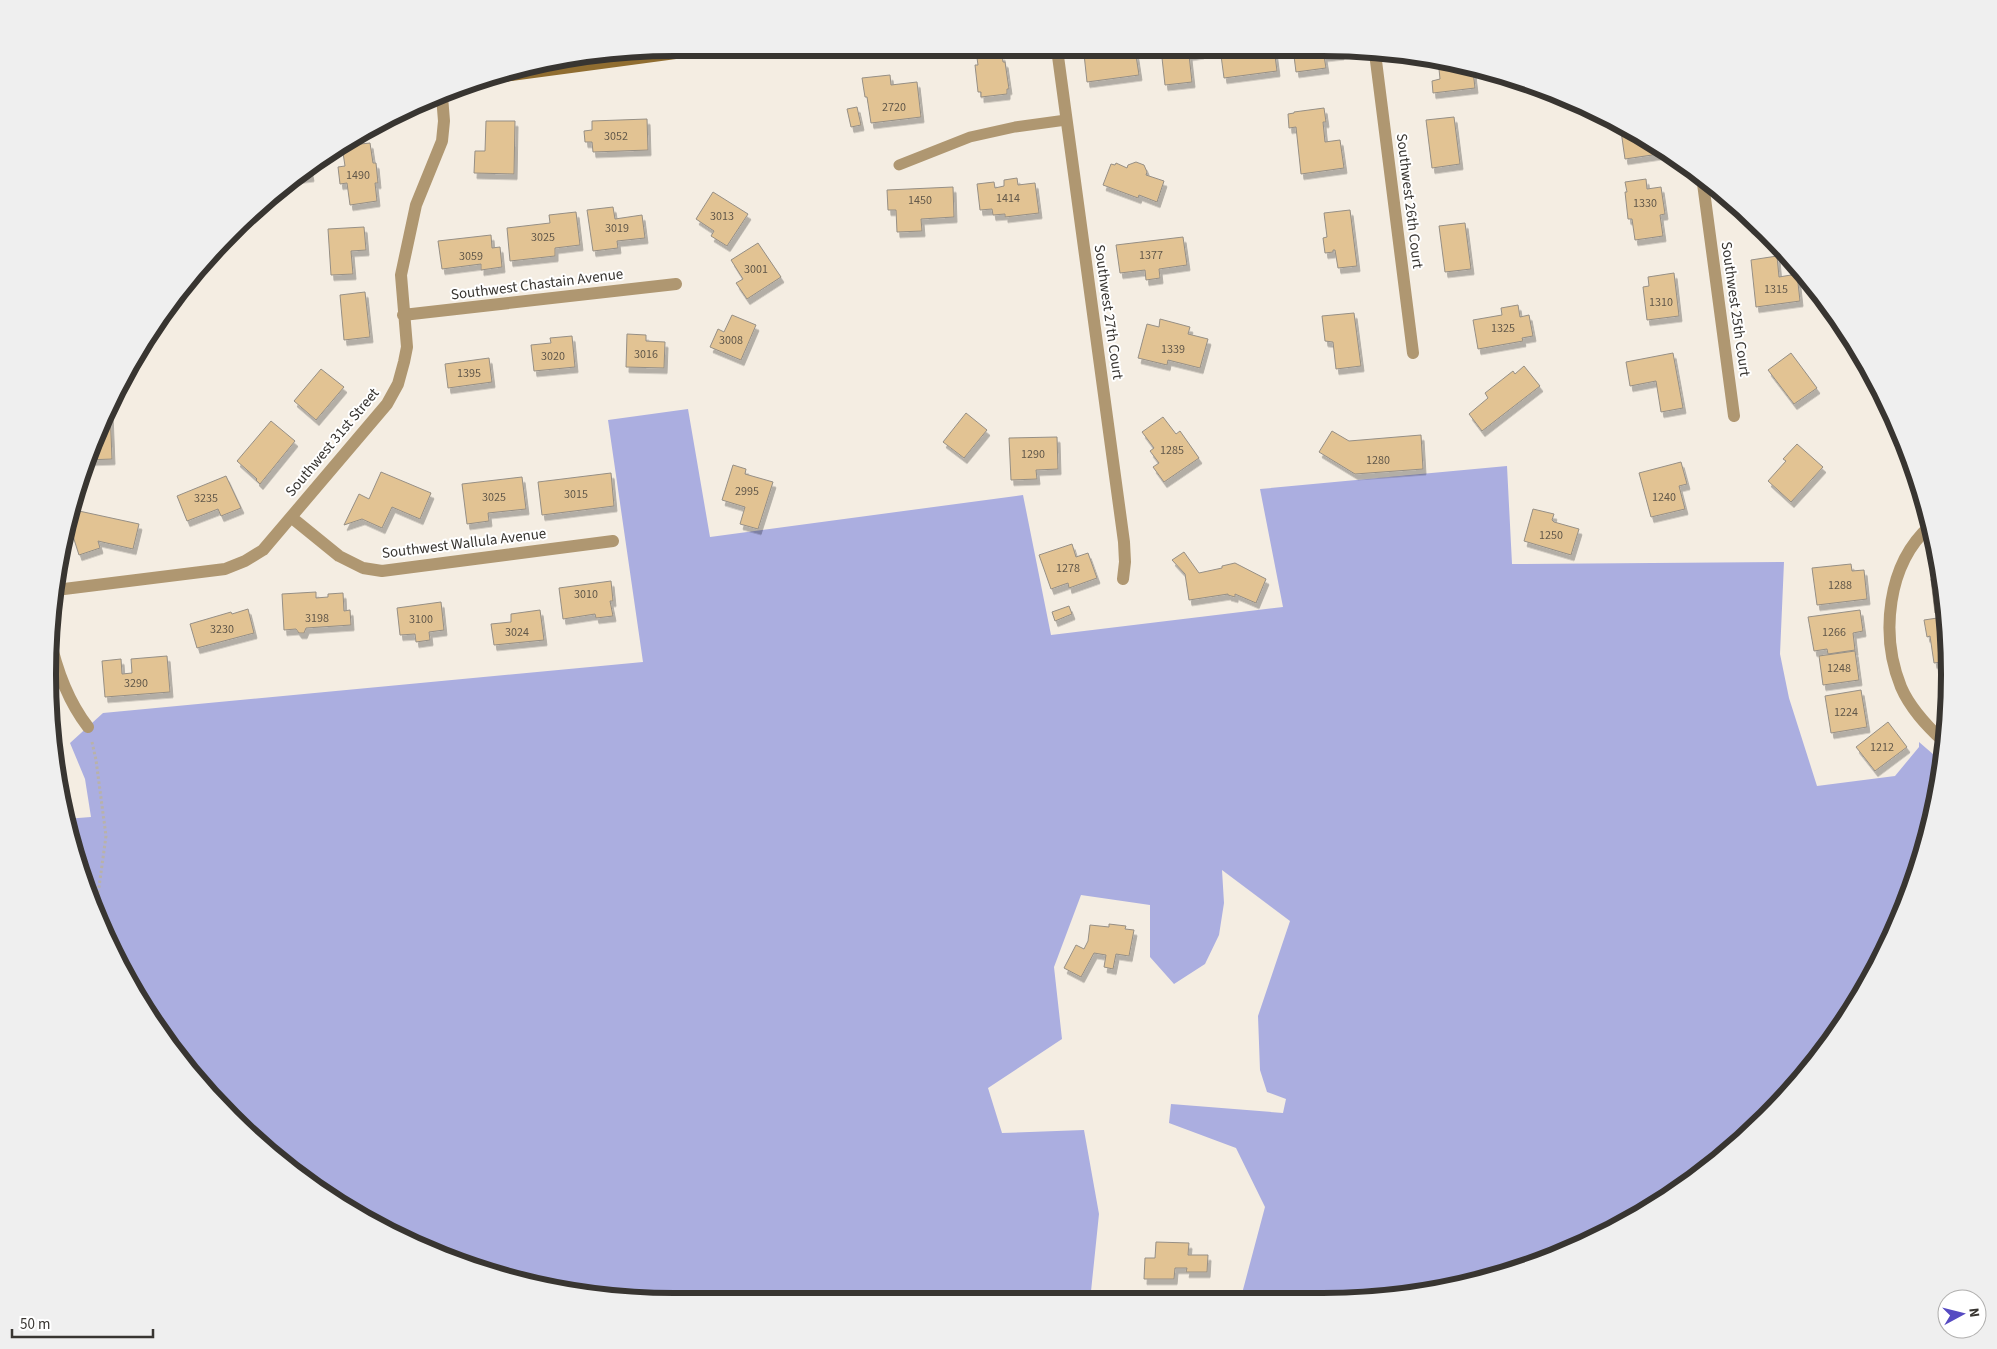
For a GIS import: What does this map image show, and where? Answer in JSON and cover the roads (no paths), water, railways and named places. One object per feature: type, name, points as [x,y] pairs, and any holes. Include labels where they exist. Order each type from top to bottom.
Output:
[{"type":"main road","points":[[539,71],[641,58]]},
{"type":"street","name":"Southwest 27th Court","points":[[1058,56],[1124,542],[1125,562],[1123,579]]},
{"type":"street","name":"Southwest 26th Court","points":[[1376,59],[1413,353]]},
{"type":"street","name":"Southwest 31st Street","points":[[291,517],[387,404],[398,384],[406,347],[401,275],[416,205],[442,141],[444,121],[442,101]]},
{"type":"street","name":"Southwest 25th Court","points":[[1704,188],[1734,416]]},
{"type":"street","name":"Southwest Chastain Avenue","points":[[403,316],[676,284]]},
{"type":"street","name":"Southwest Wallula Avenue","points":[[291,517],[339,556],[363,568],[382,571],[613,541]]},
{"type":"street","points":[[63,589],[225,569],[245,561],[263,550],[291,517]]},
{"type":"street","points":[[1924,532],[1908,552],[1896,581],[1889,618],[1890,646],[1894,669],[1902,688],[1913,708],[1927,727],[1937,736]]},
{"type":"street","points":[[57,661],[64,686],[74,709],[88,726]]},
{"type":"lane","points":[[899,165],[970,137],[1015,127],[1066,120]]}]
